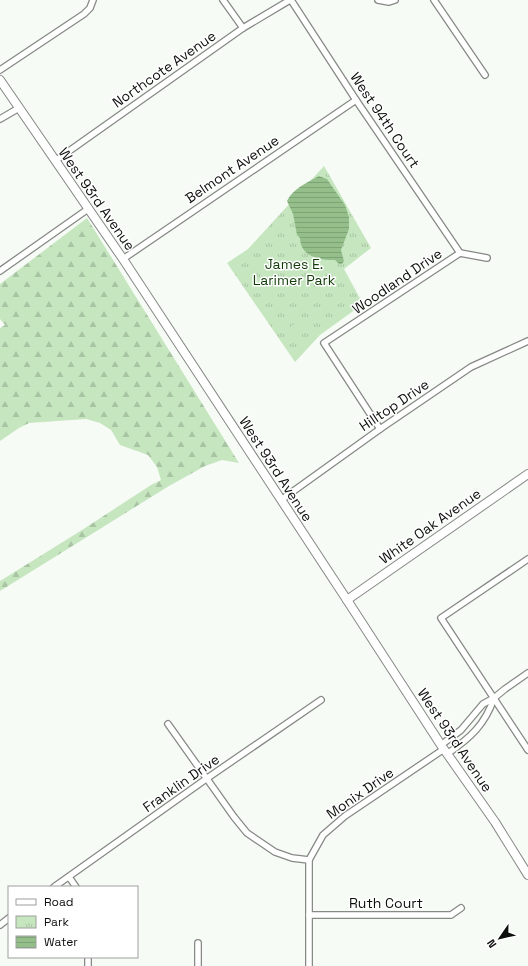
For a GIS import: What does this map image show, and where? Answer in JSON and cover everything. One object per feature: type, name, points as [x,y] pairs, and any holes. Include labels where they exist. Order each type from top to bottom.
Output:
[{"type":"street","points":[[0,70],[84,14],[90,8],[93,0]]},
{"type":"street","points":[[224,0],[243,28]]},
{"type":"street","name":"Northcote Avenue","points":[[55,161],[243,28],[290,0]]},
{"type":"street","name":"West 94th Court","points":[[290,0],[460,253]]},
{"type":"street","points":[[379,0],[389,2],[395,0]]},
{"type":"street","points":[[434,0],[485,75]]},
{"type":"street","name":"West 93rd Avenue","points":[[0,80],[123,258],[528,875]]},
{"type":"street","name":"Belmont Avenue","points":[[123,258],[356,100]]},
{"type":"street","points":[[0,119],[19,108]]},
{"type":"street","points":[[0,271],[88,209]]},
{"type":"street","name":"Woodland Drive","points":[[380,429],[324,344],[460,253],[487,258]]},
{"type":"street","name":"Hilltop Drive","points":[[281,500],[470,367],[528,341]]},
{"type":"street","name":"White Oak Avenue","points":[[347,600],[528,474]]},
{"type":"street","points":[[528,559],[441,618],[528,750]]},
{"type":"street","points":[[444,749],[483,704],[494,698],[528,673]]},
{"type":"street","points":[[444,749],[469,737],[479,727],[488,714],[494,698]]},
{"type":"street","name":"Franklin Drive","points":[[56,886],[206,779],[321,700]]},
{"type":"street","points":[[168,724],[206,779],[247,833],[275,852],[292,858],[309,860]]},
{"type":"street","name":"Monix Drive","points":[[309,966],[309,860],[323,835],[345,816],[444,749]]},
{"type":"street","points":[[69,877],[75,886]]},
{"type":"street","name":"Ruth Court","points":[[309,916],[451,915],[461,908]]},
{"type":"street","points":[[0,925],[8,919]]},
{"type":"street","points":[[198,943],[198,966]]},
{"type":"green space","name":"James E. Larimer Park","points":[[324,166],[371,248],[344,269],[363,304],[320,335],[295,362],[227,263],[248,249]]},
{"type":"green space","points":[[87,218],[239,463],[222,460],[205,466],[169,486],[0,591],[0,581],[161,480],[157,467],[148,455],[120,445],[111,430],[100,423],[86,419],[29,423],[0,441],[0,328],[5,325],[0,319],[0,284]]},
{"type":"green space","points":[[301,319],[309,329],[292,342],[284,332]]},
{"type":"water","points":[[319,176],[327,179],[345,205],[349,217],[349,229],[341,250],[344,261],[342,264],[339,264],[335,260],[323,260],[317,258],[307,253],[303,249],[300,238],[297,235],[293,214],[287,201],[296,189]]}]
